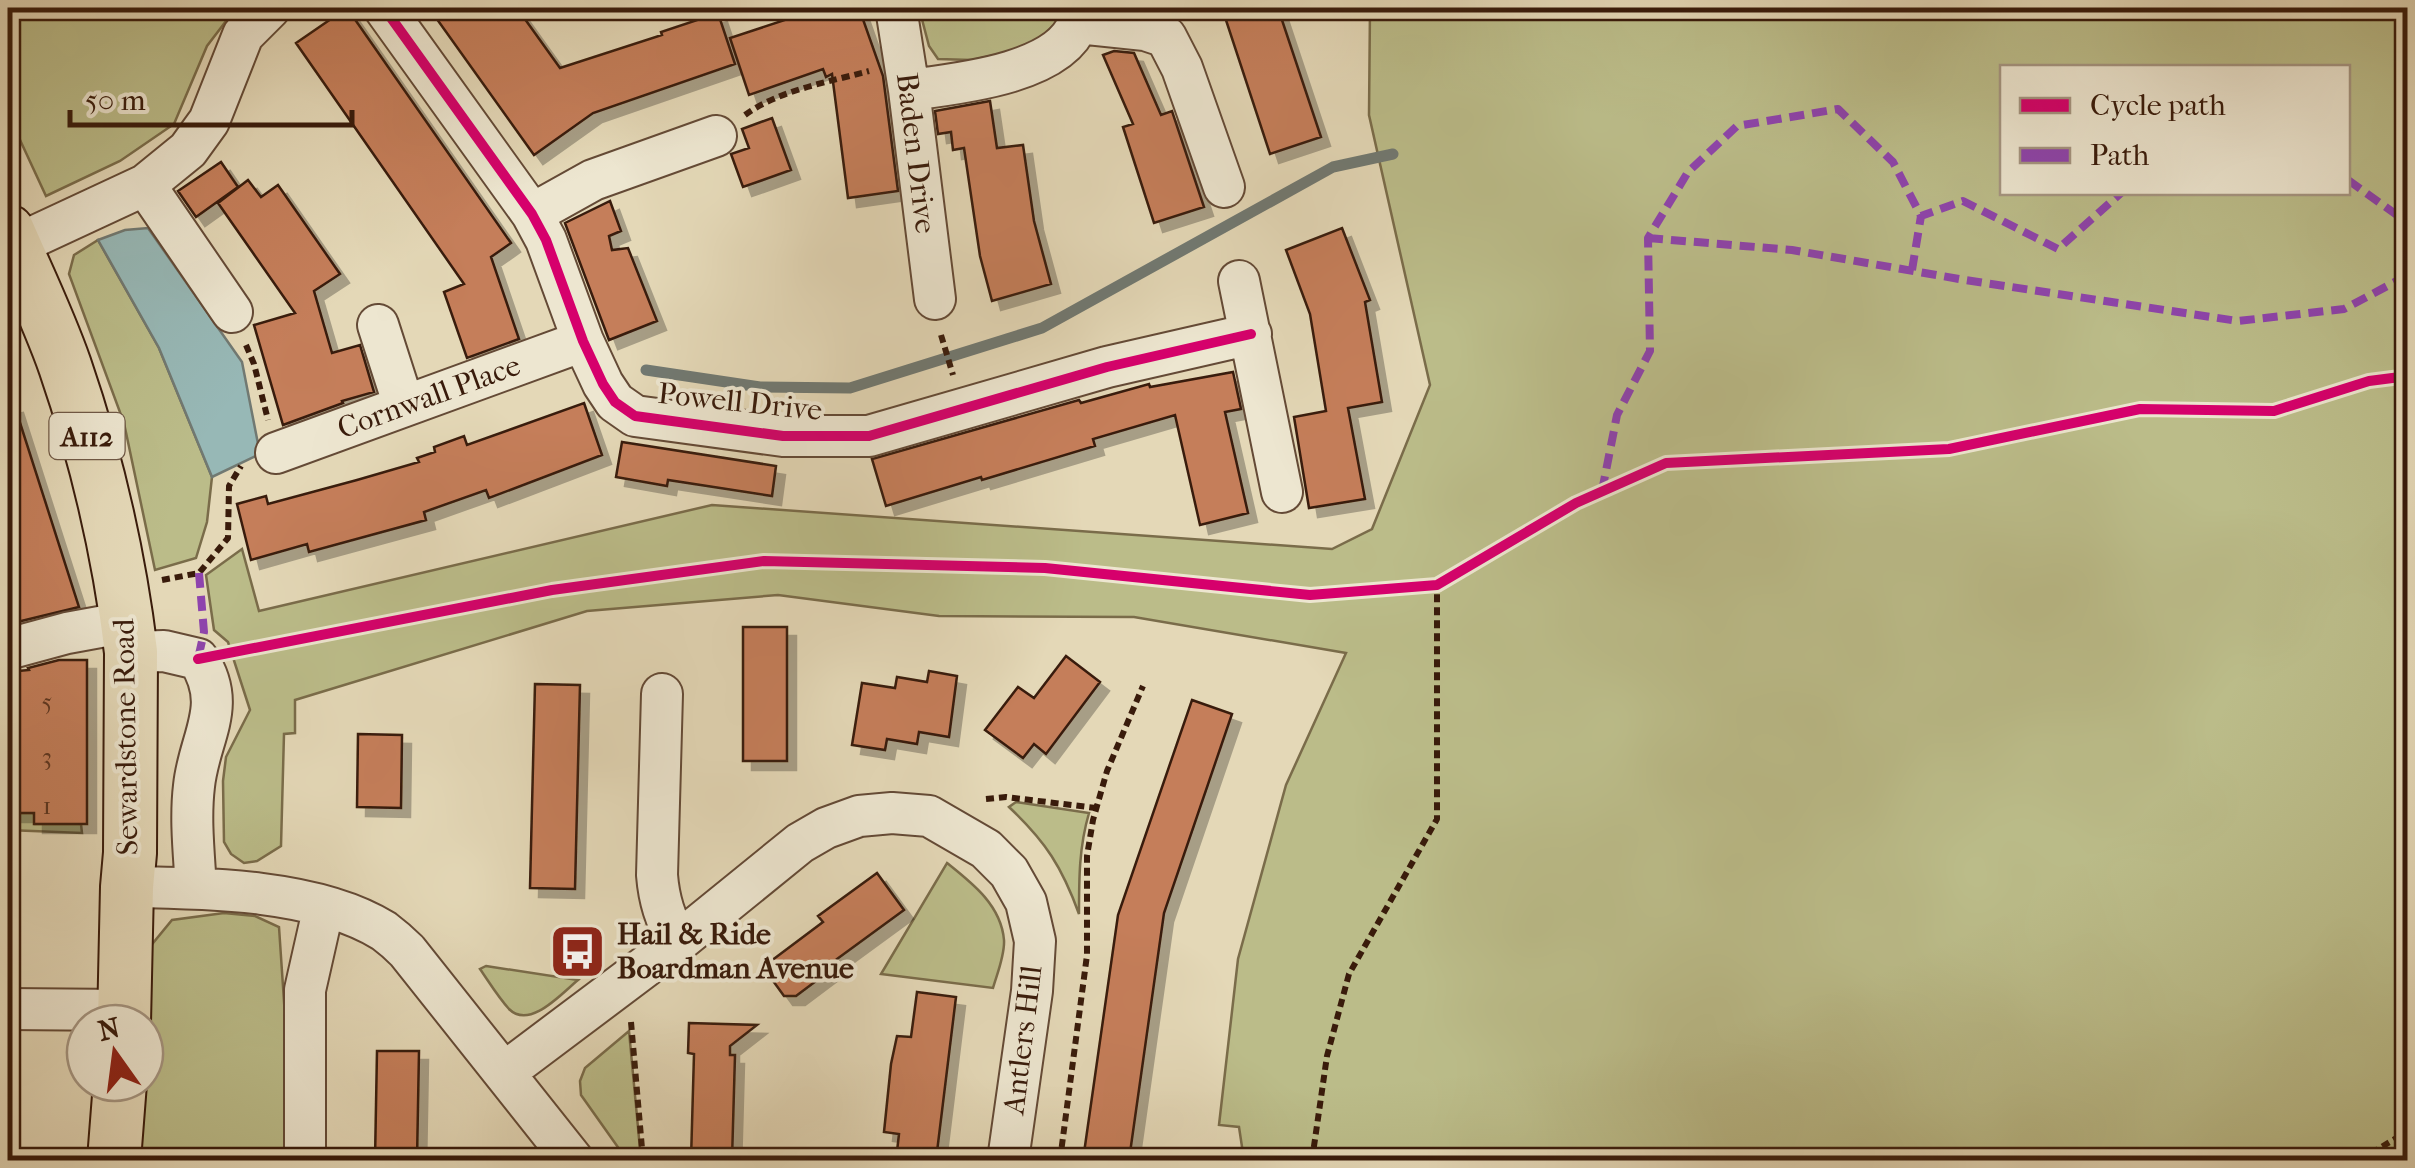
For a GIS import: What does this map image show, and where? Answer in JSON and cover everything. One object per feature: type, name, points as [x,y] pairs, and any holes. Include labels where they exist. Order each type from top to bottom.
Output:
[{"type":"main road","name":"Sewardstone Road","points":[[11,238],[64,364],[105,497],[126,620],[130,853],[125,1003]]},
{"type":"main road","points":[[114,1160],[118,1103]]},
{"type":"street","points":[[11,238],[145,185],[188,150],[209,121],[243,35],[270,8]]},
{"type":"street","name":"Powell Drive","points":[[384,8],[532,214],[603,384],[615,402],[635,416],[783,436],[869,436],[1107,367],[1251,334]]},
{"type":"street","name":"Baden Drive","points":[[896,8],[938,318]]},
{"type":"street","points":[[907,76],[981,80],[1040,61],[1068,40],[1079,15],[1166,37],[1182,68],[1224,186]]},
{"type":"street","points":[[532,214],[592,180],[716,136]]},
{"type":"street","points":[[145,185],[232,312]]},
{"type":"street","points":[[1239,281],[1282,492]]},
{"type":"street","points":[[378,325],[404,406]]},
{"type":"street","name":"Cornwall Place","points":[[276,453],[583,341]]},
{"type":"street","points":[[8,650],[126,620],[164,651],[198,659],[208,674],[214,700],[194,785],[196,888]]},
{"type":"street","points":[[662,694],[658,896],[664,918],[678,942]]},
{"type":"street","name":"Antlers Hill","points":[[505,1072],[678,942],[800,843],[859,816],[929,816],[986,850],[1009,872],[1026,902],[1035,941],[1032,991],[1008,1160]]},
{"type":"street","points":[[127,887],[263,894],[324,906],[385,932],[407,951],[574,1160]]},
{"type":"street","points":[[304,1160],[305,990],[324,906]]},
{"type":"street","points":[[8,1009],[65,1012]]},
{"type":"path","points":[[786,95],[907,76]]},
{"type":"path","points":[[126,620],[198,573],[228,538],[229,486],[242,465],[276,453],[254,364],[232,312]]},
{"type":"path","points":[[938,318],[953,377]]},
{"type":"path","points":[[1312,1160],[1327,1056],[1349,974],[1437,819],[1438,584]]},
{"type":"path","points":[[1060,1160],[1087,955],[1087,856],[1107,772],[1142,686]]},
{"type":"path","points":[[986,799],[1006,796],[1096,808]]},
{"type":"path","points":[[632,1024],[642,1160]]},
{"type":"path","points":[[2360,1160],[2408,1131]]},
{"type":"green space","points":[[8,8],[236,8],[207,46],[174,124],[120,161],[46,196],[8,114]]},
{"type":"green space","points":[[919,8],[1066,8],[1066,13],[1032,47],[972,60],[938,59],[929,46]]},
{"type":"green space","points":[[1370,8],[2407,8],[2407,1160],[1244,1160],[1239,1127],[1219,1125],[1238,959],[1286,785],[1346,653],[1134,617],[939,616],[778,595],[587,611],[295,700],[295,733],[284,734],[281,846],[257,861],[244,863],[231,854],[224,842],[226,757],[250,710],[228,642],[214,630],[206,575],[242,549],[259,611],[712,505],[1332,549],[1372,529],[1430,385],[1369,115]]},
{"type":"green space","points":[[98,240],[159,348],[212,477],[207,522],[196,558],[155,570],[124,423],[69,274],[74,255]]},
{"type":"green space","points":[[1016,802],[1089,813],[1081,851],[1079,914],[1052,856],[1009,807]]},
{"type":"green space","points":[[8,813],[34,813],[35,824],[81,824],[82,833],[8,830]]},
{"type":"green space","points":[[947,863],[984,896],[1002,927],[1003,952],[993,988],[881,974]]},
{"type":"green space","points":[[224,913],[255,916],[279,927],[293,1135],[291,1160],[141,1160],[141,1103],[165,1103],[165,1003],[147,1003],[149,948],[172,920]]},
{"type":"green space","points":[[486,966],[578,980],[545,1007],[526,1015],[517,1014],[509,1009],[480,969]]},
{"type":"green space","points":[[629,1031],[641,1160],[627,1160],[581,1095],[580,1081],[585,1068]]},
{"type":"water","points":[[148,228],[242,362],[260,454],[212,477],[159,348],[98,240],[125,230]]},
{"type":"building","points":[[347,8],[511,243],[491,257],[519,339],[467,358],[444,292],[464,284],[296,43]]},
{"type":"building","points":[[429,8],[517,8],[560,68],[718,13],[735,64],[593,113],[534,155]]},
{"type":"building","points":[[791,8],[859,8],[883,76],[898,191],[848,198],[832,74],[826,77],[823,69],[749,95],[730,38],[794,17]]},
{"type":"building","points":[[1222,8],[1278,8],[1321,137],[1270,154]]},
{"type":"building","points":[[1114,51],[1134,53],[1161,115],[1172,111],[1204,207],[1154,223],[1123,127],[1133,124],[1103,55]]},
{"type":"building","points":[[990,101],[997,148],[1023,145],[1034,221],[1051,284],[992,301],[980,256],[964,148],[953,150],[951,132],[938,134],[935,111]]},
{"type":"building","points":[[772,118],[791,170],[743,187],[731,154],[749,148],[742,129]]},
{"type":"building","points":[[221,162],[238,187],[196,217],[178,191]]},
{"type":"building","points":[[248,180],[261,197],[278,185],[340,274],[314,291],[332,353],[360,345],[374,392],[283,425],[254,325],[295,313],[218,203]]},
{"type":"building","points":[[610,201],[621,231],[609,236],[612,250],[628,248],[657,321],[609,340],[565,223]]},
{"type":"building","points":[[1342,228],[1370,300],[1365,302],[1382,402],[1348,408],[1365,499],[1309,508],[1294,417],[1326,411],[1310,314],[1286,250]]},
{"type":"building","points":[[1233,372],[1241,409],[1225,412],[1248,513],[1200,525],[1175,415],[1093,439],[1095,446],[886,506],[872,459],[1079,400],[1081,403],[1149,384],[1150,387]]},
{"type":"building","points":[[584,403],[602,455],[489,498],[486,490],[424,512],[426,520],[309,552],[307,544],[251,560],[237,504],[266,496],[268,504],[419,462],[417,458],[435,452],[434,447],[464,436],[467,445]]},
{"type":"building","points":[[14,404],[79,607],[13,623],[8,607],[8,405]]},
{"type":"building","points":[[622,442],[776,466],[772,496],[668,480],[667,486],[616,477]]},
{"type":"building","points":[[743,627],[787,627],[787,761],[743,761]]},
{"type":"building","points":[[1066,656],[1100,682],[1046,754],[1034,744],[1023,758],[985,730],[1018,687],[1034,698]]},
{"type":"building","points":[[59,660],[87,660],[87,824],[34,824],[34,813],[8,813],[8,672]]},
{"type":"building","points":[[929,671],[957,676],[949,737],[919,732],[917,744],[887,739],[885,750],[852,745],[862,683],[895,688],[897,677],[927,682]]},
{"type":"building","points":[[535,684],[580,685],[575,889],[530,888]]},
{"type":"building","points":[[1192,700],[1232,714],[1164,913],[1129,1160],[1083,1160],[1118,915]]},
{"type":"building","points":[[358,734],[402,735],[401,808],[357,807]]},
{"type":"building","points":[[877,873],[904,910],[837,959],[840,963],[796,996],[784,996],[763,967],[823,922],[818,916]]},
{"type":"building","points":[[917,992],[956,997],[936,1160],[896,1160],[899,1134],[884,1132],[891,1064],[897,1036],[911,1037]]},
{"type":"building","points":[[689,1023],[757,1025],[730,1046],[730,1055],[735,1055],[732,1160],[691,1160],[694,1054],[688,1053]]},
{"type":"building","points":[[377,1051],[419,1051],[417,1160],[375,1160]]},
{"type":"waterway","points":[[646,370],[760,387],[850,388],[1042,328],[1333,167],[1393,154]]},
{"type":"marked path","points":[[1602,491],[1617,415],[1650,351],[1648,238],[1688,172],[1737,126],[1838,109],[1893,162],[1921,216],[1963,201],[2058,249],[2119,195]]},
{"type":"marked path","points":[[2350,181],[2408,223]]},
{"type":"marked path","points":[[1912,270],[1921,216]]},
{"type":"marked path","points":[[1648,238],[1792,250],[2238,321],[2344,309],[2408,275]]},
{"type":"marked path","points":[[199,573],[204,632],[198,659],[203,658]]},
{"type":"cycle path","points":[[384,8],[532,214],[603,384],[615,402],[635,416],[783,436],[869,436],[1107,367],[1251,334]]},
{"type":"cycle path","points":[[198,659],[552,590],[764,561],[1045,568],[1310,595],[1437,585],[1576,503],[1666,463],[1949,449],[2140,409],[2274,411],[2369,381],[2408,376]]},
{"type":"place","name":"Hail & Ride Boardman Avenue","points":[[578,951]]}]
